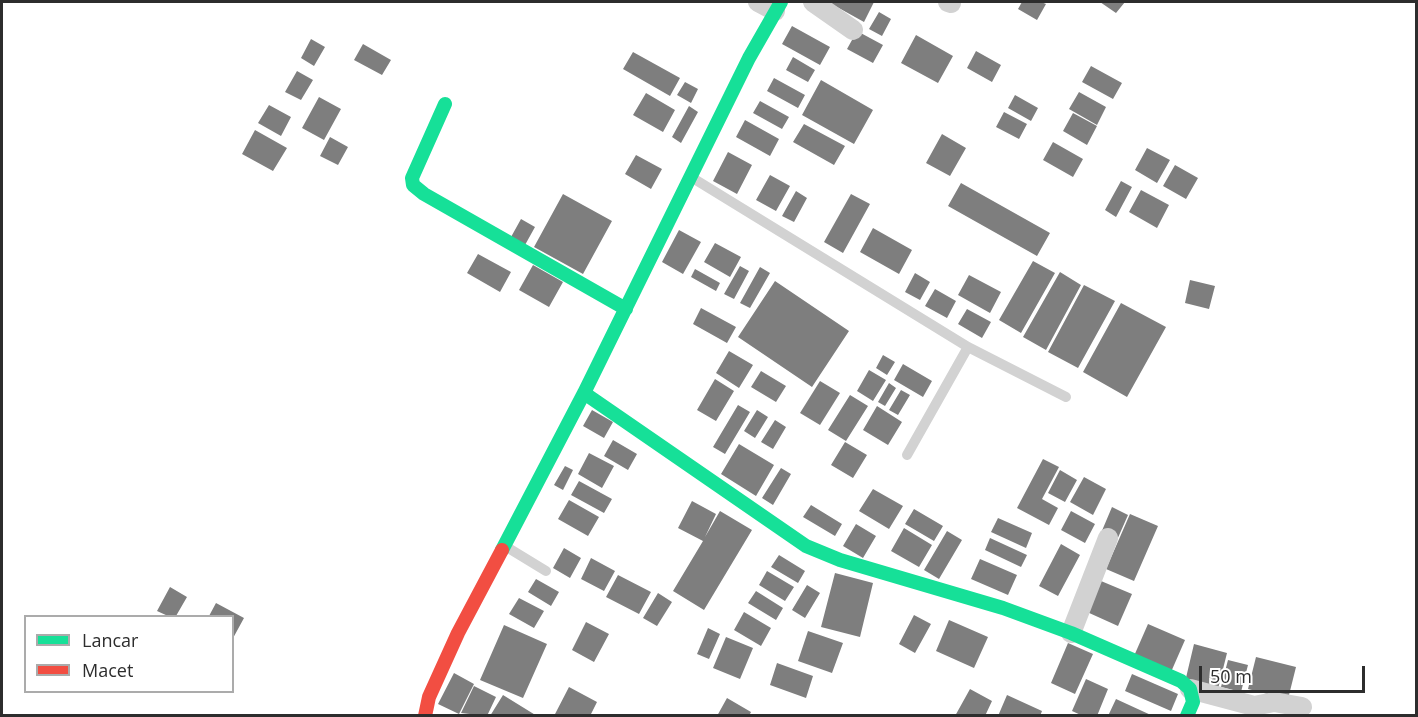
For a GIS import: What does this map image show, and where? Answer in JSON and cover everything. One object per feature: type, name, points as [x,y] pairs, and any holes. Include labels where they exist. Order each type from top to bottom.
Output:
[{"type":"street","points":[[813,2],[853,30]]},
{"type":"street","points":[[425,716],[429,697],[458,633],[626,309],[771,5]]},
{"type":"street","points":[[445,104],[412,178],[418,190],[626,309]]},
{"type":"street","points":[[584,393],[806,546],[840,560],[1003,608],[1071,633],[1181,681],[1190,689],[1254,706],[1274,702],[1302,707]]},
{"type":"street","points":[[1071,633],[1108,538]]},
{"type":"street","points":[[1187,716],[1193,702],[1190,689]]},
{"type":"lane","points":[[690,177],[968,347],[1066,397]]},
{"type":"lane","points":[[907,455],[968,347]]},
{"type":"lane","points":[[504,545],[546,571]]},
{"type":"building","points":[[828,2],[874,2],[864,22]]},
{"type":"building","points":[[1022,2],[1046,4],[1037,20],[1018,9]]},
{"type":"building","points":[[1100,2],[1125,2],[1116,13]]},
{"type":"building","points":[[879,12],[891,19],[882,36],[869,29]]},
{"type":"building","points":[[792,26],[830,47],[820,65],[782,44]]},
{"type":"building","points":[[857,31],[883,45],[873,63],[847,49]]},
{"type":"building","points":[[916,35],[953,56],[938,83],[901,63]]},
{"type":"building","points":[[311,39],[325,47],[314,66],[301,58]]},
{"type":"building","points":[[363,44],[391,60],[382,75],[354,60]]},
{"type":"building","points":[[976,51],[1001,65],[992,82],[967,68]]},
{"type":"building","points":[[633,52],[680,78],[670,96],[623,69]]},
{"type":"building","points":[[793,57],[815,70],[808,82],[786,70]]},
{"type":"building","points":[[1091,66],[1122,83],[1113,99],[1082,82]]},
{"type":"building","points":[[297,71],[313,80],[301,100],[285,92]]},
{"type":"building","points":[[774,78],[805,95],[798,108],[767,91]]},
{"type":"building","points":[[821,80],[873,110],[854,144],[802,115]]},
{"type":"building","points":[[685,82],[698,89],[691,103],[677,95]]},
{"type":"building","points":[[1079,92],[1106,107],[1097,125],[1069,109]]},
{"type":"building","points":[[646,93],[675,110],[663,132],[633,115]]},
{"type":"building","points":[[1015,95],[1038,108],[1031,121],[1008,108]]},
{"type":"building","points":[[319,97],[341,109],[324,140],[302,128]]},
{"type":"building","points":[[760,101],[789,117],[782,129],[753,113]]},
{"type":"building","points":[[269,105],[291,117],[281,136],[258,123]]},
{"type":"building","points":[[689,106],[698,112],[681,143],[672,137]]},
{"type":"building","points":[[1004,112],[1027,124],[1019,139],[996,127]]},
{"type":"building","points":[[1073,113],[1097,126],[1087,145],[1063,131]]},
{"type":"building","points":[[745,120],[779,139],[770,156],[736,137]]},
{"type":"building","points":[[804,124],[845,146],[834,165],[793,142]]},
{"type":"building","points":[[255,130],[287,148],[273,171],[242,154]]},
{"type":"building","points":[[942,134],[966,148],[950,176],[926,163]]},
{"type":"building","points":[[330,137],[348,147],[338,165],[320,156]]},
{"type":"building","points":[[1053,142],[1083,159],[1073,177],[1043,160]]},
{"type":"building","points":[[1147,148],[1170,160],[1157,183],[1135,170]]},
{"type":"building","points":[[728,152],[752,165],[737,194],[713,181]]},
{"type":"building","points":[[636,155],[662,169],[651,189],[625,174]]},
{"type":"building","points":[[1175,165],[1198,178],[1186,199],[1163,186]]},
{"type":"building","points":[[770,175],[790,186],[776,211],[756,200]]},
{"type":"building","points":[[1121,181],[1132,187],[1116,217],[1105,210]]},
{"type":"building","points":[[961,183],[1050,233],[1037,256],[948,206]]},
{"type":"building","points":[[1141,190],[1169,205],[1157,228],[1129,212]]},
{"type":"building","points":[[796,191],[807,198],[794,222],[782,216]]},
{"type":"building","points":[[563,194],[612,221],[583,274],[534,247]]},
{"type":"building","points":[[851,194],[870,204],[843,253],[824,242]]},
{"type":"building","points":[[521,219],[535,227],[525,245],[511,237]]},
{"type":"building","points":[[873,228],[912,250],[899,274],[860,252]]},
{"type":"building","points":[[679,230],[701,242],[683,274],[662,262]]},
{"type":"building","points":[[715,243],[741,257],[730,277],[704,262]]},
{"type":"building","points":[[478,254],[511,272],[500,292],[467,273]]},
{"type":"building","points":[[1033,261],[1055,273],[1021,333],[999,320]]},
{"type":"building","points":[[533,265],[563,282],[549,307],[519,290]]},
{"type":"building","points":[[740,266],[749,271],[734,299],[724,294]]},
{"type":"building","points":[[760,267],[770,273],[750,308],[740,303]]},
{"type":"building","points":[[695,269],[720,283],[716,291],[691,277]]},
{"type":"building","points":[[1060,272],[1081,285],[1046,350],[1023,337]]},
{"type":"building","points":[[915,273],[930,282],[920,300],[905,292]]},
{"type":"building","points":[[969,275],[1001,292],[990,313],[958,295]]},
{"type":"building","points":[[1190,280],[1215,286],[1209,309],[1185,303]]},
{"type":"building","points":[[775,281],[849,331],[812,387],[738,337]]},
{"type":"building","points":[[1084,285],[1115,301],[1078,368],[1048,352]]},
{"type":"building","points":[[935,289],[956,301],[947,318],[925,306]]},
{"type":"building","points":[[1121,303],[1166,327],[1127,397],[1083,372]]},
{"type":"building","points":[[701,308],[736,327],[727,343],[693,324]]},
{"type":"building","points":[[967,309],[991,322],[982,338],[958,324]]},
{"type":"building","points":[[729,351],[753,365],[739,388],[716,373]]},
{"type":"building","points":[[883,355],[895,362],[887,375],[876,368]]},
{"type":"building","points":[[903,364],[932,381],[923,397],[894,380]]},
{"type":"building","points":[[869,370],[886,380],[873,401],[857,391]]},
{"type":"building","points":[[761,371],[786,386],[776,402],[751,387]]},
{"type":"building","points":[[715,379],[734,391],[716,421],[697,410]]},
{"type":"building","points":[[820,381],[840,393],[820,425],[800,413]]},
{"type":"building","points":[[889,383],[896,388],[885,406],[878,402]]},
{"type":"building","points":[[901,390],[910,395],[898,415],[889,410]]},
{"type":"building","points":[[850,395],[868,406],[846,441],[828,430]]},
{"type":"building","points":[[738,405],[750,412],[725,454],[713,447]]},
{"type":"building","points":[[877,406],[902,422],[888,445],[863,430]]},
{"type":"building","points":[[592,410],[613,422],[604,438],[583,426]]},
{"type":"building","points":[[757,410],[768,417],[755,438],[744,431]]},
{"type":"building","points":[[775,420],[786,427],[773,449],[761,442]]},
{"type":"building","points":[[613,440],[637,454],[628,470],[604,456]]},
{"type":"building","points":[[845,442],[867,455],[853,478],[831,465]]},
{"type":"building","points":[[739,444],[774,465],[756,496],[721,474]]},
{"type":"building","points":[[589,453],[614,466],[602,488],[578,474]]},
{"type":"building","points":[[1043,459],[1059,467],[1042,499],[1058,508],[1049,525],[1017,508]]},
{"type":"building","points":[[565,466],[573,470],[563,490],[554,485]]},
{"type":"building","points":[[781,468],[791,474],[773,505],[762,498]]},
{"type":"building","points":[[1060,470],[1077,480],[1065,502],[1048,493]]},
{"type":"building","points":[[1084,477],[1106,489],[1093,515],[1070,502]]},
{"type":"building","points":[[579,481],[612,499],[604,513],[571,495]]},
{"type":"building","points":[[873,489],[903,506],[889,529],[859,511]]},
{"type":"building","points":[[569,500],[599,517],[588,536],[558,519]]},
{"type":"building","points":[[692,501],[716,514],[705,537],[720,511],[752,530],[704,610],[673,591],[703,541],[678,528]]},
{"type":"building","points":[[811,505],[842,524],[835,536],[803,517]]},
{"type":"building","points":[[1112,507],[1128,515],[1117,540],[1101,533]]},
{"type":"building","points":[[914,509],[943,526],[934,541],[905,524]]},
{"type":"building","points":[[1071,511],[1095,524],[1085,543],[1061,530]]},
{"type":"building","points":[[1130,514],[1158,526],[1134,581],[1106,569]]},
{"type":"building","points":[[998,518],[1032,533],[1026,548],[991,532]]},
{"type":"building","points":[[856,524],[876,536],[863,558],[843,546]]},
{"type":"building","points":[[904,528],[932,545],[919,567],[891,551]]},
{"type":"building","points":[[947,531],[962,540],[939,579],[924,570]]},
{"type":"building","points":[[990,538],[1027,555],[1021,567],[985,550]]},
{"type":"building","points":[[1061,544],[1080,555],[1058,596],[1039,586]]},
{"type":"building","points":[[564,548],[581,558],[570,578],[553,568]]},
{"type":"building","points":[[779,555],[805,571],[798,583],[771,567]]},
{"type":"building","points":[[591,558],[615,571],[604,591],[581,579]]},
{"type":"building","points":[[980,559],[1017,575],[1008,595],[971,579]]},
{"type":"building","points":[[767,571],[794,587],[785,601],[759,585]]},
{"type":"building","points":[[835,573],[873,583],[860,637],[821,627]]},
{"type":"building","points":[[618,575],[651,592],[639,614],[606,597]]},
{"type":"building","points":[[536,579],[559,592],[551,606],[528,592]]},
{"type":"building","points":[[1101,581],[1132,594],[1118,626],[1087,612]]},
{"type":"building","points":[[807,585],[820,593],[805,618],[792,610]]},
{"type":"building","points":[[170,587],[187,597],[177,615],[166,615],[157,611]]},
{"type":"building","points":[[756,591],[783,608],[776,620],[748,603]]},
{"type":"building","points":[[658,593],[672,602],[657,626],[643,618]]},
{"type":"building","points":[[519,598],[544,611],[534,628],[509,614]]},
{"type":"building","points":[[216,603],[244,618],[234,636],[234,615],[210,615]]},
{"type":"building","points":[[744,612],[771,628],[761,646],[734,630]]},
{"type":"building","points":[[914,615],[931,624],[915,653],[899,644]]},
{"type":"building","points":[[949,620],[988,637],[974,668],[936,651]]},
{"type":"building","points":[[586,622],[609,634],[594,662],[572,650]]},
{"type":"building","points":[[1148,624],[1185,640],[1171,672],[1134,656]]},
{"type":"building","points":[[504,625],[547,644],[523,698],[480,680]]},
{"type":"building","points":[[708,628],[720,634],[709,659],[697,654]]},
{"type":"building","points":[[808,631],[843,643],[832,673],[798,661]]},
{"type":"building","points":[[726,637],[753,648],[740,679],[713,668]]},
{"type":"building","points":[[1068,643],[1093,654],[1075,694],[1051,683]]},
{"type":"building","points":[[1194,644],[1227,653],[1218,689],[1185,682]]},
{"type":"building","points":[[1256,657],[1296,667],[1288,699],[1248,689]]},
{"type":"building","points":[[1228,660],[1248,665],[1241,692],[1221,687]]},
{"type":"building","points":[[777,663],[813,676],[806,698],[770,685]]},
{"type":"building","points":[[454,673],[474,684],[459,714],[438,704]]},
{"type":"building","points":[[1132,674],[1178,694],[1171,711],[1125,691]]},
{"type":"building","points":[[1086,679],[1108,689],[1097,716],[1083,716],[1072,711]]},
{"type":"building","points":[[474,686],[496,697],[487,716],[461,713]]},
{"type":"building","points":[[569,687],[597,702],[590,716],[554,716]]},
{"type":"building","points":[[970,689],[992,701],[985,716],[955,716]]},
{"type":"building","points":[[503,695],[537,716],[490,716]]},
{"type":"building","points":[[1007,695],[1042,711],[1040,716],[998,716]]},
{"type":"building","points":[[727,698],[751,712],[749,716],[717,716]]},
{"type":"building","points":[[1116,699],[1153,716],[1108,716]]},
{"type":"traffic: fast","points":[[502,550],[584,393],[749,58],[781,2]]},
{"type":"traffic: fast","points":[[445,104],[412,178],[413,185],[424,194],[626,309]]},
{"type":"traffic: fast","points":[[584,393],[806,546],[840,560],[1003,608],[1071,633],[1181,681],[1190,689],[1193,702],[1187,716]]},
{"type":"traffic: jam","points":[[425,716],[429,697],[458,633],[502,550]]}]
